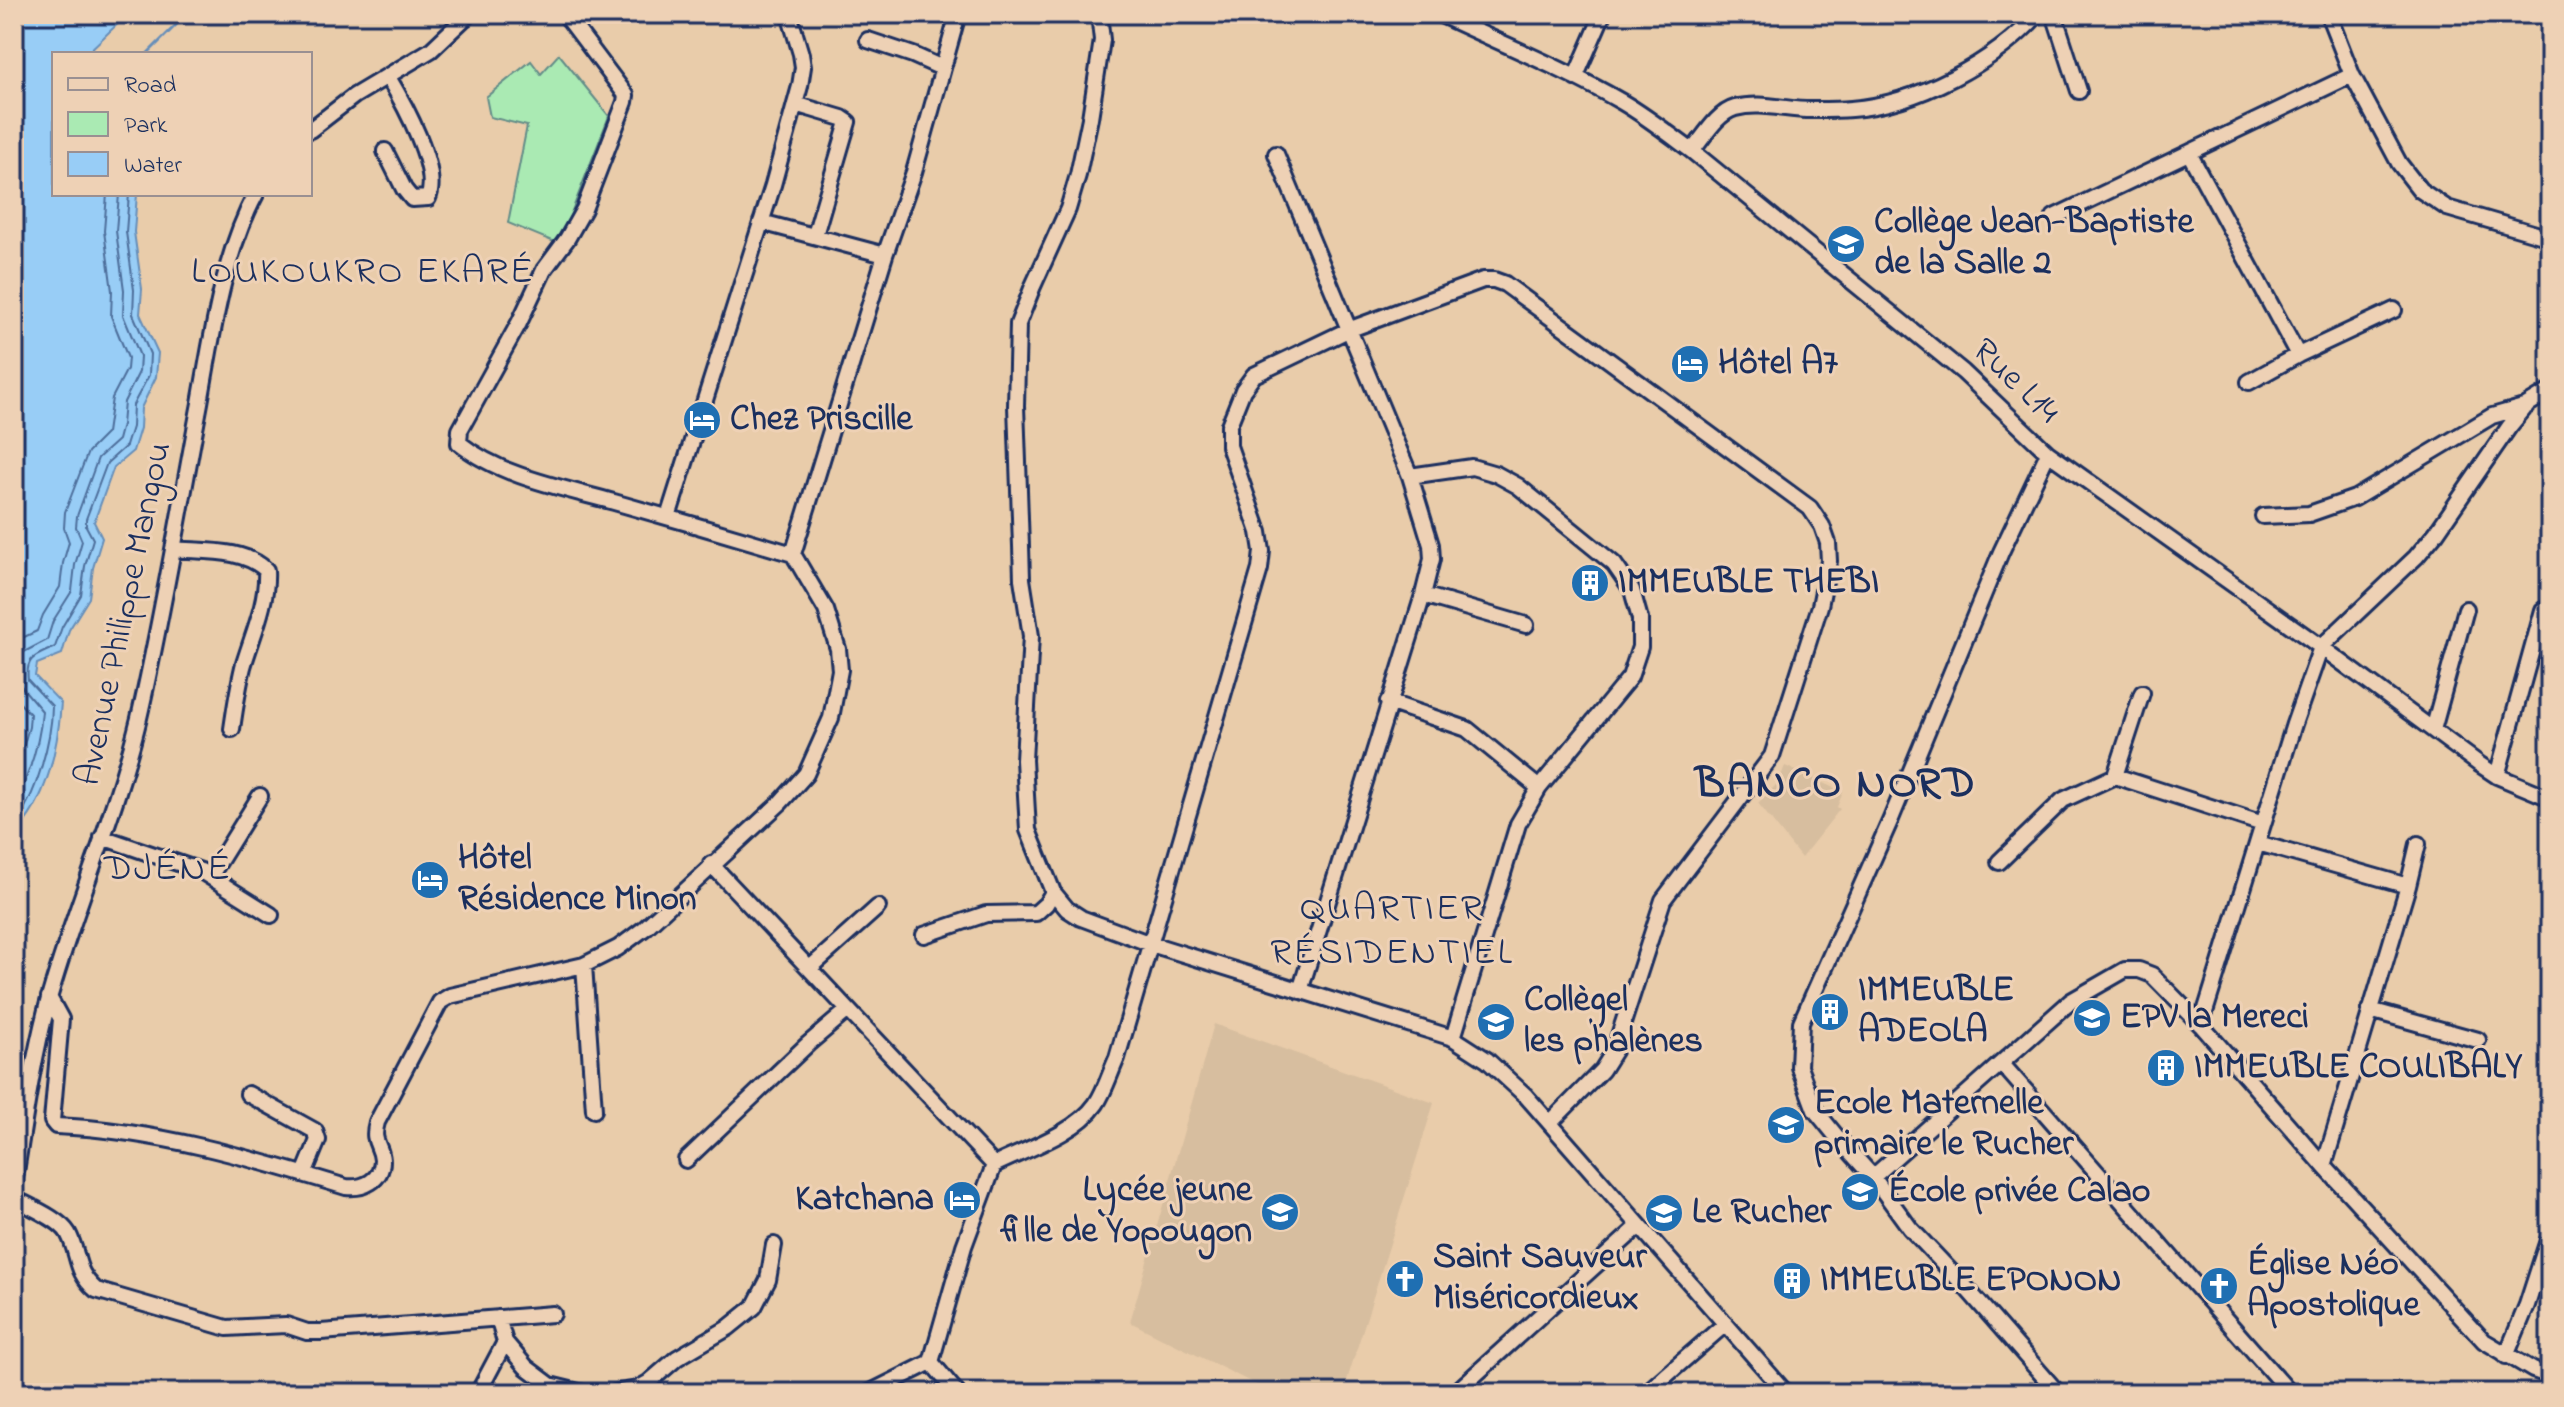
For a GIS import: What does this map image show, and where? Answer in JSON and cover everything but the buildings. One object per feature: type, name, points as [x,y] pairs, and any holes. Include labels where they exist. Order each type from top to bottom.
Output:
[{"type":"street","points":[[312,128],[354,96],[431,50],[465,19],[478,14]]},
{"type":"street","points":[[49,997],[61,1019],[52,1124],[208,1147],[356,1189],[374,1180],[380,1170],[382,1158],[375,1142],[377,1122],[440,1002],[450,996],[584,965],[618,948],[645,928],[780,803],[806,774],[831,718],[840,670],[838,649],[826,610],[793,554],[526,476],[469,451],[459,443],[460,430],[544,270],[584,209],[625,102],[626,95],[565,14]]},
{"type":"street","points":[[668,517],[795,104],[803,67],[789,14]]},
{"type":"street","points":[[793,554],[885,255],[914,172],[958,14]]},
{"type":"street","points":[[1099,14],[1102,40],[1099,65],[1078,175],[1054,243],[1022,310],[1018,335],[1016,406],[1022,579],[1031,636],[1024,797],[1028,830],[1053,892],[1067,909],[1081,918],[1151,944],[1453,1038],[1487,1060],[1526,1096],[1786,1393]]},
{"type":"street","name":"Rue L14","points":[[1439,14],[1623,102],[1692,151],[1963,372],[2048,453],[2497,776],[2550,798]]},
{"type":"street","points":[[1575,78],[1603,14]]},
{"type":"street","points":[[1692,151],[1717,120],[1732,109],[1763,105],[1806,110],[1852,109],[1884,104],[1922,91],[1970,70],[1999,50],[2038,14]]},
{"type":"street","points":[[2054,14],[2079,91]]},
{"type":"street","points":[[2328,14],[2352,75],[2399,163],[2420,190],[2447,208],[2550,238]]},
{"type":"street","points":[[868,40],[942,68]]},
{"type":"street","points":[[2054,217],[2352,75]]},
{"type":"street","points":[[385,151],[412,199],[428,198],[432,189],[425,154],[406,108],[388,77]]},
{"type":"street","points":[[795,104],[848,122],[815,235]]},
{"type":"street","points":[[2189,153],[2298,355]]},
{"type":"street","points":[[1276,154],[1410,476],[1431,545],[1432,559],[1300,991]]},
{"type":"street","name":"Avenue Philippe Mangou","points":[[14,1185],[49,997],[112,812],[139,719],[225,281],[241,225],[255,196]]},
{"type":"street","points":[[761,222],[885,255]]},
{"type":"street","points":[[869,1393],[931,1362],[964,1246],[994,1165],[1070,1129],[1085,1117],[1097,1102],[1117,1058],[1260,569],[1262,551],[1259,532],[1229,446],[1229,425],[1243,390],[1254,375],[1348,330],[1483,280],[1505,284],[1810,508],[1822,526],[1828,543],[1829,561],[1820,606],[1772,756],[1670,889],[1658,914],[1614,1051],[1602,1070],[1550,1123]]},
{"type":"street","points":[[2249,382],[2394,310]]},
{"type":"street","points":[[2263,516],[2309,514],[2355,498],[2492,416],[2527,405],[2550,391]]},
{"type":"street","points":[[2201,1025],[2321,647],[2416,557],[2527,405]]},
{"type":"street","points":[[2048,453],[2001,552],[1891,819],[1801,1022],[1799,1067],[1815,1110],[1873,1177],[1910,1228],[2058,1393]]},
{"type":"street","points":[[1410,476],[1472,467],[1496,474],[1518,486],[1614,564],[1632,590],[1640,619],[1640,647],[1630,677],[1539,788],[1512,837],[1453,1038]]},
{"type":"street","points":[[173,549],[243,557],[266,570],[267,581],[242,671],[232,729]]},
{"type":"street","points":[[1423,595],[1526,625]]},
{"type":"street","points":[[2433,730],[2466,609]]},
{"type":"street","points":[[2497,776],[2543,610]]},
{"type":"street","points":[[2115,776],[2142,693]]},
{"type":"street","points":[[1388,702],[1467,729],[1539,788]]},
{"type":"street","points":[[1999,862],[2063,800],[2115,776],[2263,824]]},
{"type":"street","points":[[211,875],[260,796]]},
{"type":"street","points":[[102,837],[211,875],[271,915]]},
{"type":"street","points":[[2258,843],[2408,886]]},
{"type":"street","points":[[2324,1166],[2418,844]]},
{"type":"street","points":[[711,864],[994,1165]]},
{"type":"street","points":[[924,935],[986,914],[1036,913],[1053,892]]},
{"type":"street","points":[[810,968],[878,907]]},
{"type":"street","points":[[584,965],[594,1110]]},
{"type":"street","points":[[1873,1177],[2071,1001],[2125,970],[2139,970],[2152,975],[2201,1025],[2324,1166],[2484,1341],[2506,1356],[2550,1376]]},
{"type":"street","points":[[686,1160],[848,1010]]},
{"type":"street","points":[[2370,1010],[2478,1040]]},
{"type":"street","points":[[2002,1064],[2290,1393]]},
{"type":"street","points":[[248,1094],[315,1131],[318,1140],[304,1174]]},
{"type":"street","points":[[14,1198],[63,1226],[84,1280],[96,1290],[227,1328],[286,1325],[307,1332],[321,1332],[553,1314]]},
{"type":"street","points":[[1455,1393],[1639,1226]]},
{"type":"street","points":[[2506,1356],[2527,1305],[2550,1234]]},
{"type":"street","points":[[614,1393],[648,1383],[677,1358],[728,1328],[754,1307],[768,1280],[774,1245]]},
{"type":"street","points":[[498,1318],[505,1342],[526,1367],[550,1385],[583,1393]]},
{"type":"street","points":[[1646,1393],[1724,1325]]},
{"type":"street","points":[[478,1393],[505,1342]]},
{"type":"street","points":[[931,1362],[957,1393]]},
{"type":"shaded area","points":[[1785,766],[1843,792],[1837,807],[1840,809],[1801,858],[1758,803],[1778,783]]},
{"type":"shaded area","name":"Lycée jeune fille de Yopougon","points":[[1214,1024],[1434,1103],[1343,1393],[1273,1393],[1130,1322]]},
{"type":"green space","points":[[559,54],[609,116],[559,244],[508,223],[527,126],[490,117],[486,97],[531,61],[541,74]]},
{"type":"water","points":[[14,14],[124,14],[126,16],[88,52],[52,52],[52,196],[137,196],[134,232],[142,289],[140,314],[158,353],[156,377],[141,408],[140,428],[133,451],[114,467],[94,522],[102,538],[93,568],[89,598],[69,630],[62,654],[37,664],[35,676],[61,703],[59,720],[54,756],[43,791],[14,834]]},
{"type":"waterway","points":[[149,52],[187,14]]},
{"type":"place","name":"Collège Jean-Baptiste de la Salle 2","points":[[1846,244]]},
{"type":"place","name":"Hôtel A7","points":[[1690,364]]},
{"type":"place","name":"Chez Priscille","points":[[702,420]]},
{"type":"place","name":"IMMEUBLE THEBI","points":[[1590,583]]},
{"type":"place","name":"Hôtel Résidence Minon","points":[[430,880]]},
{"type":"place","name":"IMMEUBLE ADEOLA","points":[[1830,1012]]},
{"type":"place","name":"EPV la Mereci","points":[[2092,1018]]},
{"type":"place","name":"Collègel les phalènes","points":[[1496,1022]]},
{"type":"place","name":"IMMEUBLE COULIBALY","points":[[2166,1068]]},
{"type":"place","name":"Ecole Maternelle primaire le Rucher","points":[[1786,1125]]},
{"type":"place","name":"École privée Calao","points":[[1860,1192]]},
{"type":"place","name":"Katchana","points":[[962,1200]]},
{"type":"place","name":"Lycée jeune fille de Yopougon","points":[[1280,1212]]},
{"type":"place","name":"Le Rucher","points":[[1664,1213]]},
{"type":"place","name":"Saint Sauveur Miséricordieux","points":[[1405,1279]]},
{"type":"place","name":"IMMEUBLE EPONON","points":[[1792,1281]]},
{"type":"place","name":"Église Néo Apostolique","points":[[2219,1286]]},
{"type":"district","name":"LOUKOUKRO EKARÉ","points":[[363,273]]},
{"type":"district","name":"BANCO NORD","points":[[1836,785]]},
{"type":"district","name":"DJÉNÉ","points":[[168,870]]},
{"type":"district","name":"QUARTIER RÉSIDENTIEL","points":[[1392,932]]}]
